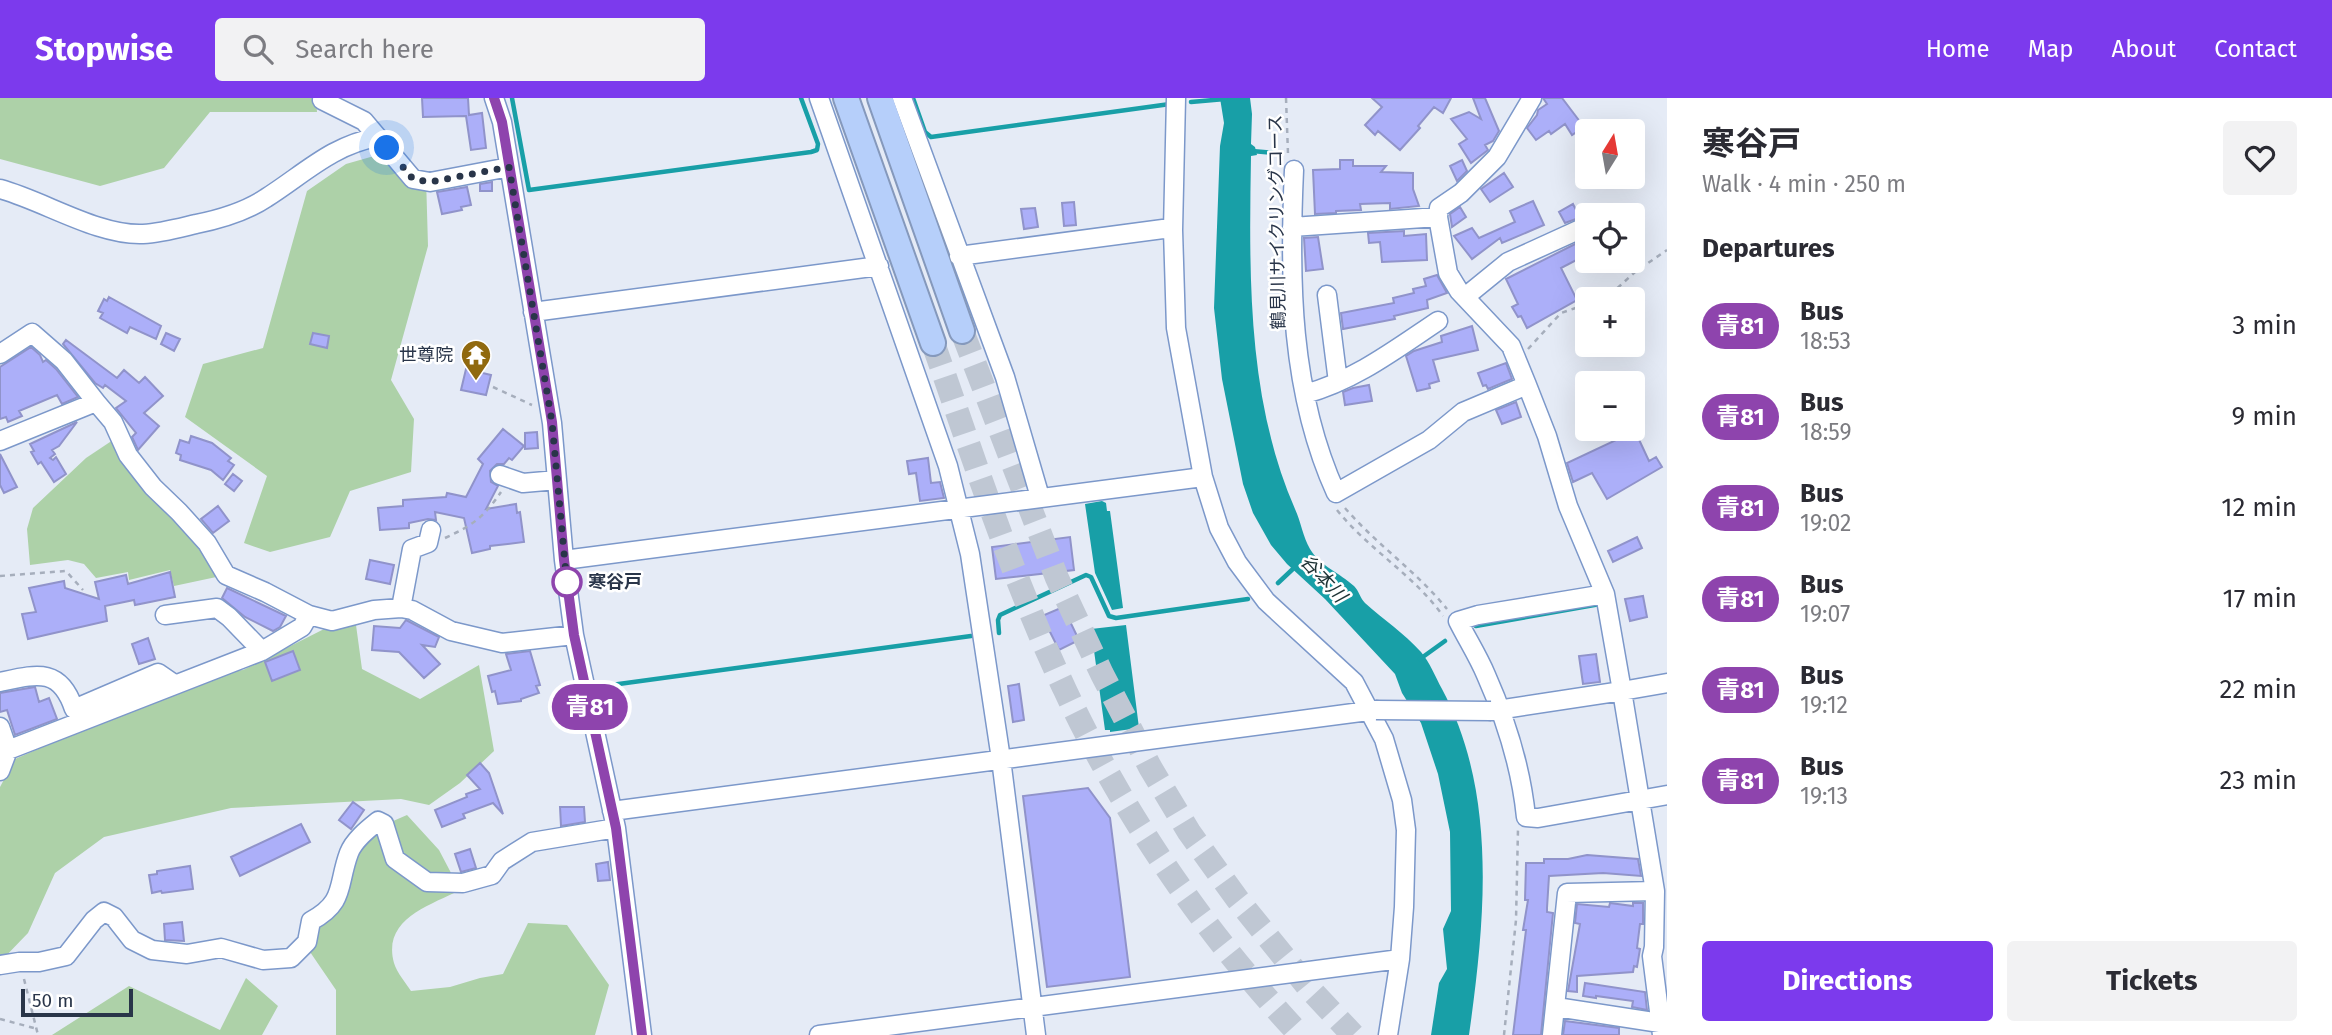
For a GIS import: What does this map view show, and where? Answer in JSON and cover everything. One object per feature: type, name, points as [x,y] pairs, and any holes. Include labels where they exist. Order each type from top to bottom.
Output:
[{"type":"highway","points":[[846,98],[933,343]]},
{"type":"highway","points":[[880,98],[962,331]]},
{"type":"street","points":[[494,98],[502,122],[551,414],[564,560],[574,635],[614,819],[642,1035]]},
{"type":"street","points":[[819,98],[948,466],[970,554],[1036,1035]]},
{"type":"street","points":[[902,98],[1004,377],[1041,497]]},
{"type":"street","points":[[1176,98],[1173,230],[1176,328],[1203,477],[1219,528],[1237,562],[1266,601],[1354,682],[1373,711],[1402,800],[1406,830],[1404,907],[1400,959],[1388,1035]]},
{"type":"street","points":[[1532,98],[1497,157],[1461,193],[1439,208],[1438,217],[1448,273],[1465,297],[1511,346],[1547,436],[1568,506],[1605,594],[1655,891],[1661,946],[1651,956],[1663,1027],[1556,1007]]},
{"type":"street","points":[[322,100],[364,121],[413,179],[430,182],[509,167]]},
{"type":"street","points":[[0,190],[25,196],[83,221],[142,234],[218,219],[253,207],[340,148],[378,137]]},
{"type":"street","points":[[1291,162],[1292,291],[1298,354],[1311,423],[1334,499],[1429,440],[1463,412],[1527,385]]},
{"type":"street","points":[[1292,227],[1438,217]]},
{"type":"street","points":[[959,256],[1163,229],[1173,230]]},
{"type":"street","points":[[1465,297],[1508,262],[1575,231]]},
{"type":"street","points":[[533,312],[879,266]]},
{"type":"street","points":[[1327,295],[1338,382]]},
{"type":"street","points":[[1305,394],[1370,366],[1438,321]]},
{"type":"street","points":[[0,354],[32,333],[64,361],[113,422],[128,455],[153,487],[207,544],[226,575],[309,615],[332,621],[374,610],[401,608],[412,610],[451,632],[502,643],[574,635]]},
{"type":"street","points":[[0,440],[96,402]]},
{"type":"street","points":[[505,477],[523,483],[557,480]]},
{"type":"street","points":[[564,560],[1203,477]]},
{"type":"street","points":[[401,608],[412,550],[429,537]]},
{"type":"street","points":[[1605,594],[1478,615],[1453,623],[1485,673],[1496,711],[1520,771],[1526,817],[1538,818],[1667,795]]},
{"type":"street","points":[[165,615],[217,608],[262,651]]},
{"type":"street","points":[[8,750],[262,651],[302,627],[309,615]]},
{"type":"street","points":[[0,682],[34,674],[60,682],[68,692],[74,709],[158,673],[174,684]]},
{"type":"street","points":[[0,965],[39,962],[66,956],[94,920],[104,912],[114,917],[132,940],[152,950],[187,954],[221,947],[263,960],[291,958],[307,942],[311,921],[327,912],[340,892],[350,850],[378,821],[384,824],[395,859],[427,882],[463,883],[492,875],[502,861],[532,842],[614,819],[1000,759],[1373,711],[1496,711],[1667,683]]},
{"type":"street","points":[[0,727],[8,750],[0,771]]},
{"type":"street","points":[[1552,1035],[1567,893],[1655,891]]},
{"type":"street","points":[[819,1035],[1400,959]]},
{"type":"path","name":"鶴見川サイクリングコース","points":[[1286,98],[1291,162]]},
{"type":"path","points":[[1619,287],[1667,250]]},
{"type":"path","points":[[1517,362],[1561,313],[1575,308]]},
{"type":"path","points":[[494,387],[551,414]]},
{"type":"path","points":[[429,537],[465,529],[485,515],[505,477]]},
{"type":"path","points":[[1334,499],[1432,590],[1453,623]]},
{"type":"path","points":[[1334,499],[1360,535],[1453,623]]},
{"type":"path","points":[[0,576],[66,570],[83,590]]},
{"type":"path","points":[[1504,1035],[1516,920],[1518,819]]},
{"type":"path","points":[[19,962],[38,1035]]},
{"type":"path","points":[[0,1019],[36,1029]]},
{"type":"green space","points":[[0,98],[316,98],[317,112],[210,112],[164,168],[100,186],[0,159]]},
{"type":"green space","points":[[395,150],[426,177],[428,246],[391,380],[414,419],[411,472],[350,491],[330,537],[270,552],[244,543],[267,476],[185,417],[203,364],[263,348],[307,191],[346,164]]},
{"type":"green space","points":[[113,440],[203,542],[221,576],[174,586],[170,570],[129,580],[128,572],[96,578],[84,564],[68,560],[30,565],[27,529],[33,508],[86,458]]},
{"type":"green space","points":[[356,625],[362,669],[420,699],[479,665],[494,751],[460,783],[429,805],[401,799],[231,808],[104,837],[55,873],[28,933],[0,962],[0,787],[15,759],[214,673],[243,670],[328,627]]},
{"type":"green space","points":[[407,815],[439,850],[460,890],[411,916],[395,935],[392,948],[394,963],[411,991],[450,987],[503,974],[528,923],[567,925],[609,985],[595,1035],[336,1035],[336,990],[308,949],[353,853],[377,828]]},
{"type":"green space","points":[[246,978],[278,1006],[262,1035],[52,1035],[129,986],[220,1030]]},
{"type":"water","name":"谷本川","points":[[1220,98],[1250,98],[1251,144],[1257,155],[1251,156],[1250,246],[1259,380],[1279,467],[1306,540],[1319,560],[1354,586],[1365,603],[1424,656],[1460,729],[1472,771],[1483,859],[1479,948],[1469,1035],[1431,1035],[1439,983],[1447,969],[1443,929],[1451,911],[1450,832],[1438,774],[1421,723],[1402,693],[1395,674],[1271,545],[1253,513],[1243,484],[1222,379],[1214,308],[1220,146],[1224,123]]},
{"type":"water","points":[[1102,501],[1106,503],[1107,511],[1110,511],[1123,608],[1112,610],[1095,573],[1085,504]]},
{"type":"water","points":[[1126,625],[1139,728],[1110,732],[1105,730],[1091,629]]},
{"type":"building","points":[[422,98],[468,98],[469,115],[482,113],[486,148],[471,150],[466,116],[423,117]]},
{"type":"building","points":[[1372,98],[1451,98],[1443,113],[1434,107],[1400,150],[1378,131],[1375,135],[1365,125],[1382,107]]},
{"type":"building","points":[[1473,98],[1485,98],[1499,131],[1493,141],[1485,145],[1488,150],[1471,163],[1459,144],[1467,139],[1451,119],[1469,112],[1481,119]]},
{"type":"building","points":[[1543,98],[1562,98],[1578,119],[1575,119],[1575,133],[1572,135],[1565,124],[1536,140],[1527,128],[1538,110],[1547,104]]},
{"type":"building","points":[[1340,160],[1353,160],[1353,166],[1386,166],[1381,172],[1413,173],[1413,189],[1419,206],[1390,209],[1390,203],[1360,204],[1361,210],[1315,214],[1313,170],[1340,169]]},
{"type":"building","points":[[1462,160],[1467,171],[1457,181],[1450,166]]},
{"type":"building","points":[[1504,173],[1513,187],[1490,202],[1481,189]]},
{"type":"building","points":[[492,182],[492,191],[480,191],[480,184]]},
{"type":"building","points":[[467,187],[471,205],[461,207],[462,210],[442,214],[437,192]]},
{"type":"building","points":[[1533,201],[1544,225],[1502,243],[1500,238],[1472,259],[1454,236],[1472,228],[1479,238],[1515,222],[1510,211]]},
{"type":"building","points":[[1074,202],[1076,225],[1064,226],[1062,203]]},
{"type":"building","points":[[1573,204],[1575,219],[1565,223],[1559,212]]},
{"type":"building","points":[[1460,207],[1466,217],[1452,227],[1450,214]]},
{"type":"building","points":[[1035,208],[1038,227],[1024,229],[1021,209]]},
{"type":"building","points":[[1404,231],[1404,236],[1426,234],[1427,260],[1382,262],[1380,242],[1369,243],[1368,233]]},
{"type":"building","points":[[1318,237],[1323,269],[1306,271],[1304,238]]},
{"type":"building","points":[[1575,244],[1575,261],[1561,268],[1575,301],[1527,328],[1512,307],[1518,304],[1506,279]]},
{"type":"building","points":[[1437,275],[1447,293],[1427,300],[1428,308],[1394,316],[1395,319],[1343,329],[1341,313],[1394,303],[1393,298],[1414,293],[1413,289],[1426,286],[1424,279]]},
{"type":"building","points":[[109,297],[161,326],[156,339],[130,327],[127,333],[100,318],[103,313],[98,311],[104,299],[107,301]]},
{"type":"building","points":[[1472,326],[1478,350],[1433,360],[1439,381],[1429,384],[1430,388],[1417,391],[1406,356],[1442,342],[1441,336]]},
{"type":"building","points":[[166,333],[180,339],[174,351],[161,344]]},
{"type":"building","points":[[313,333],[329,336],[327,348],[310,344]]},
{"type":"building","points":[[66,340],[117,378],[124,370],[139,383],[145,377],[163,396],[144,413],[159,426],[138,450],[132,437],[136,433],[116,408],[126,401],[105,385],[103,388],[95,383],[63,344]]},
{"type":"building","points":[[31,347],[43,362],[46,360],[56,369],[78,397],[62,404],[57,395],[19,411],[22,416],[8,422],[6,417],[0,419],[0,367]]},
{"type":"building","points":[[1506,363],[1512,379],[1488,389],[1486,385],[1483,386],[1478,373]]},
{"type":"building","name":"世尊院","points":[[466,369],[491,375],[486,395],[461,390]]},
{"type":"building","points":[[1369,385],[1372,401],[1345,405],[1343,392]]},
{"type":"building","points":[[1516,402],[1521,417],[1502,424],[1496,410]]},
{"type":"building","points":[[77,422],[59,446],[52,450],[55,454],[50,458],[53,460],[56,457],[66,474],[54,482],[41,462],[38,464],[30,444]]},
{"type":"building","points":[[503,429],[524,446],[512,460],[509,458],[504,464],[497,464],[490,471],[491,482],[498,486],[486,509],[516,504],[517,513],[520,512],[524,542],[490,546],[490,549],[472,553],[464,518],[435,512],[436,520],[409,523],[409,528],[380,530],[378,508],[403,506],[403,500],[446,497],[447,493],[466,497],[483,464],[478,459]]},
{"type":"building","points":[[537,432],[538,448],[525,449],[525,433]]},
{"type":"building","points":[[191,436],[212,443],[231,458],[228,461],[234,465],[223,480],[211,470],[180,460],[181,455],[176,453],[180,440],[189,443]]},
{"type":"building","points":[[1614,441],[1640,441],[1649,461],[1656,457],[1662,467],[1607,499],[1592,473],[1573,482],[1567,463]]},
{"type":"building","points":[[0,454],[17,487],[4,493],[0,485]]},
{"type":"building","points":[[928,458],[931,483],[940,482],[944,498],[920,501],[916,473],[909,474],[907,461]]},
{"type":"building","points":[[233,474],[242,481],[234,491],[225,484]]},
{"type":"building","points":[[218,506],[229,521],[213,533],[201,519]]},
{"type":"building","points":[[1070,537],[1074,570],[996,579],[992,547]]},
{"type":"building","points":[[1637,537],[1642,548],[1613,562],[1608,551]]},
{"type":"building","points":[[370,560],[394,565],[390,584],[366,579]]},
{"type":"building","points":[[170,572],[175,597],[135,605],[134,600],[105,606],[107,621],[28,639],[22,614],[36,612],[29,588],[64,581],[65,588],[99,599],[95,582],[126,575],[128,584]]},
{"type":"building","points":[[227,588],[286,616],[280,627],[273,631],[245,617],[222,598]]},
{"type":"building","points":[[1643,596],[1647,617],[1630,621],[1625,599]]},
{"type":"building","points":[[1063,607],[1079,640],[1059,650],[1042,616]]},
{"type":"building","points":[[406,620],[439,637],[435,647],[422,645],[440,664],[424,678],[399,652],[372,650],[374,626],[400,628]]},
{"type":"building","points":[[148,638],[155,659],[139,664],[132,644]]},
{"type":"building","points":[[293,651],[300,670],[272,681],[265,662]]},
{"type":"building","points":[[530,651],[540,685],[536,686],[539,693],[521,701],[498,704],[488,676],[511,670],[506,654]]},
{"type":"building","points":[[1596,654],[1600,682],[1583,684],[1579,656]]},
{"type":"building","points":[[1019,684],[1024,720],[1013,722],[1008,686]]},
{"type":"building","points":[[35,687],[39,702],[49,698],[57,719],[15,735],[7,710],[0,712],[0,693]]},
{"type":"building","points":[[480,763],[489,773],[503,814],[493,803],[463,814],[465,818],[442,827],[435,810],[480,789],[467,775]]},
{"type":"building","points":[[1088,788],[1110,818],[1130,977],[1047,987],[1023,796]]},
{"type":"building","points":[[353,802],[364,810],[351,829],[339,820]]},
{"type":"building","points":[[560,807],[584,807],[585,822],[561,826]]},
{"type":"building","points":[[301,824],[310,842],[240,876],[231,857]]},
{"type":"building","points":[[470,849],[476,868],[461,872],[455,854]]},
{"type":"building","points":[[1587,855],[1638,859],[1641,876],[1603,873],[1549,876],[1547,912],[1553,913],[1541,1035],[1513,1035],[1526,930],[1523,930],[1528,900],[1525,900],[1526,863],[1544,863],[1544,859],[1568,859]]},
{"type":"building","points":[[608,862],[610,880],[598,881],[596,864]]},
{"type":"building","points":[[190,866],[193,889],[152,893],[149,875],[157,874],[157,871]]},
{"type":"building","points":[[1610,903],[1633,906],[1633,903],[1643,903],[1637,967],[1634,966],[1633,972],[1577,976],[1577,992],[1568,991],[1580,924],[1575,923],[1577,904],[1609,907]]},
{"type":"building","points":[[182,922],[184,941],[165,940],[164,924]]},
{"type":"building","points":[[1585,983],[1645,992],[1647,1010],[1632,1007],[1633,1001],[1583,996]]},
{"type":"building","points":[[1565,1021],[1619,1028],[1619,1035],[1563,1035]]},
{"type":"waterway","points":[[512,98],[529,190],[817,150],[818,144],[801,98]]},
{"type":"waterway","points":[[913,98],[925,132],[931,137],[1170,104]]},
{"type":"waterway","points":[[1191,102],[1225,99]]},
{"type":"waterway","points":[[1252,151],[1276,153]]},
{"type":"waterway","name":"谷本川","points":[[1278,583],[1295,567]]},
{"type":"waterway","points":[[999,633],[1000,615],[1086,575],[1091,577],[1109,616],[1116,618],[1248,599]]},
{"type":"waterway","points":[[1476,626],[1600,604]]},
{"type":"waterway","points":[[604,686],[971,636]]},
{"type":"waterway","points":[[1420,659],[1445,641]]},
{"type":"tunnel","points":[[962,331],[1057,578],[1150,767],[1189,832],[1238,900],[1309,988],[1353,1035]]},
{"type":"tunnel","points":[[933,343],[1028,605],[1088,737],[1113,783],[1169,872],[1232,956],[1300,1035]]},
{"type":"bus line","name":"青81","points":[[494,98],[502,122],[552,422],[564,560],[574,635],[616,828],[642,1035]]},
{"type":"place","name":"世尊院","points":[[476,382]]},
{"type":"place","name":"寒谷戸","points":[[567,582]]},
{"type":"route","points":[[387,148],[413,179],[430,182],[509,167],[552,422],[567,585],[567,582]]}]
